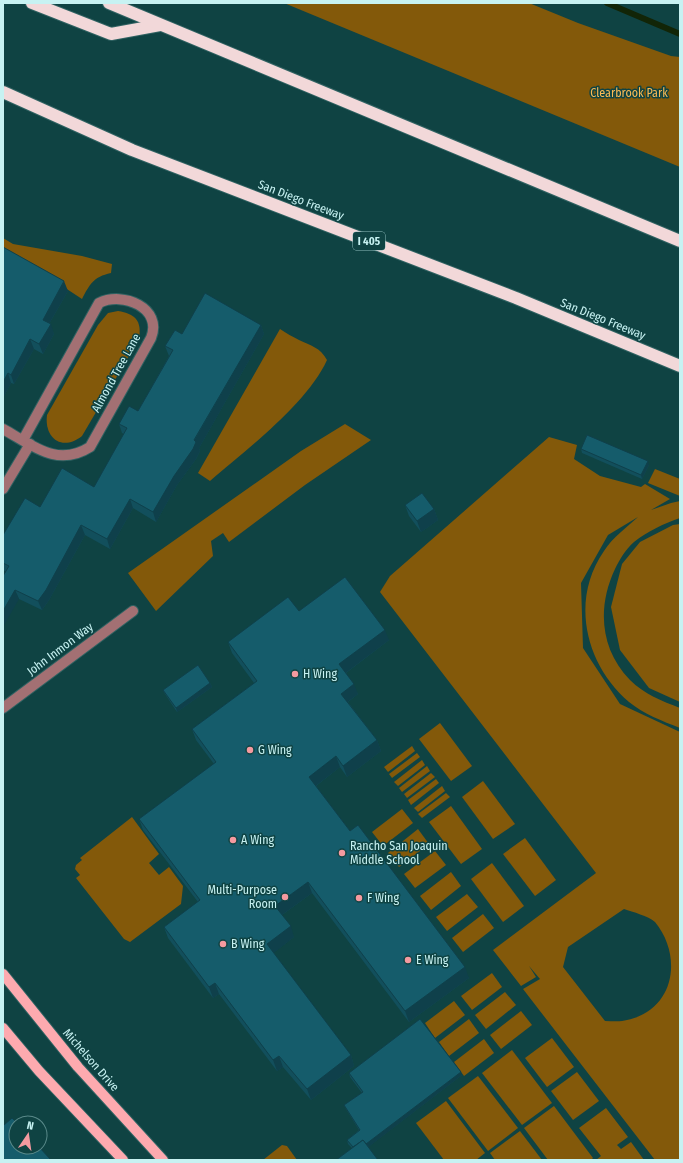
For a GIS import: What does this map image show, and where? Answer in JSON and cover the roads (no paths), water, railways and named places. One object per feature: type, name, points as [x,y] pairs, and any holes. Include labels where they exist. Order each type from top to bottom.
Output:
[{"type":"highway","points":[[32,3],[111,34],[160,25]]},
{"type":"highway","points":[[109,3],[680,241]]},
{"type":"highway","name":"San Diego Freeway","points":[[3,92],[132,150],[516,298],[680,366]]},
{"type":"main road","name":"Michelson Drive","points":[[3,974],[78,1067],[163,1160]]},
{"type":"main road","points":[[3,1028],[39,1071],[123,1160]]},
{"type":"street","name":"Almond Tree Lane","points":[[3,429],[26,442],[46,453],[57,456],[78,454],[90,447],[151,338],[154,330],[152,320],[147,311],[128,300],[114,298],[99,303],[26,442],[3,490]]},
{"type":"street","name":"John Inmon Way","points":[[3,708],[133,611]]},
{"type":"waterway","points":[[607,3],[680,34]]},
{"type":"place","name":"H Wing","points":[[295,674]]},
{"type":"place","name":"G Wing","points":[[250,750]]},
{"type":"place","name":"A Wing","points":[[233,840]]},
{"type":"place","name":"Rancho San Joaquin Middle School","points":[[342,853]]},
{"type":"place","name":"Multi-Purpose Room","points":[[285,897]]},
{"type":"place","name":"F Wing","points":[[359,898]]},
{"type":"place","name":"B Wing","points":[[223,944]]},
{"type":"place","name":"E Wing","points":[[408,960]]},
{"type":"park label","name":"Clearbrook Park","points":[[629,93]]}]
